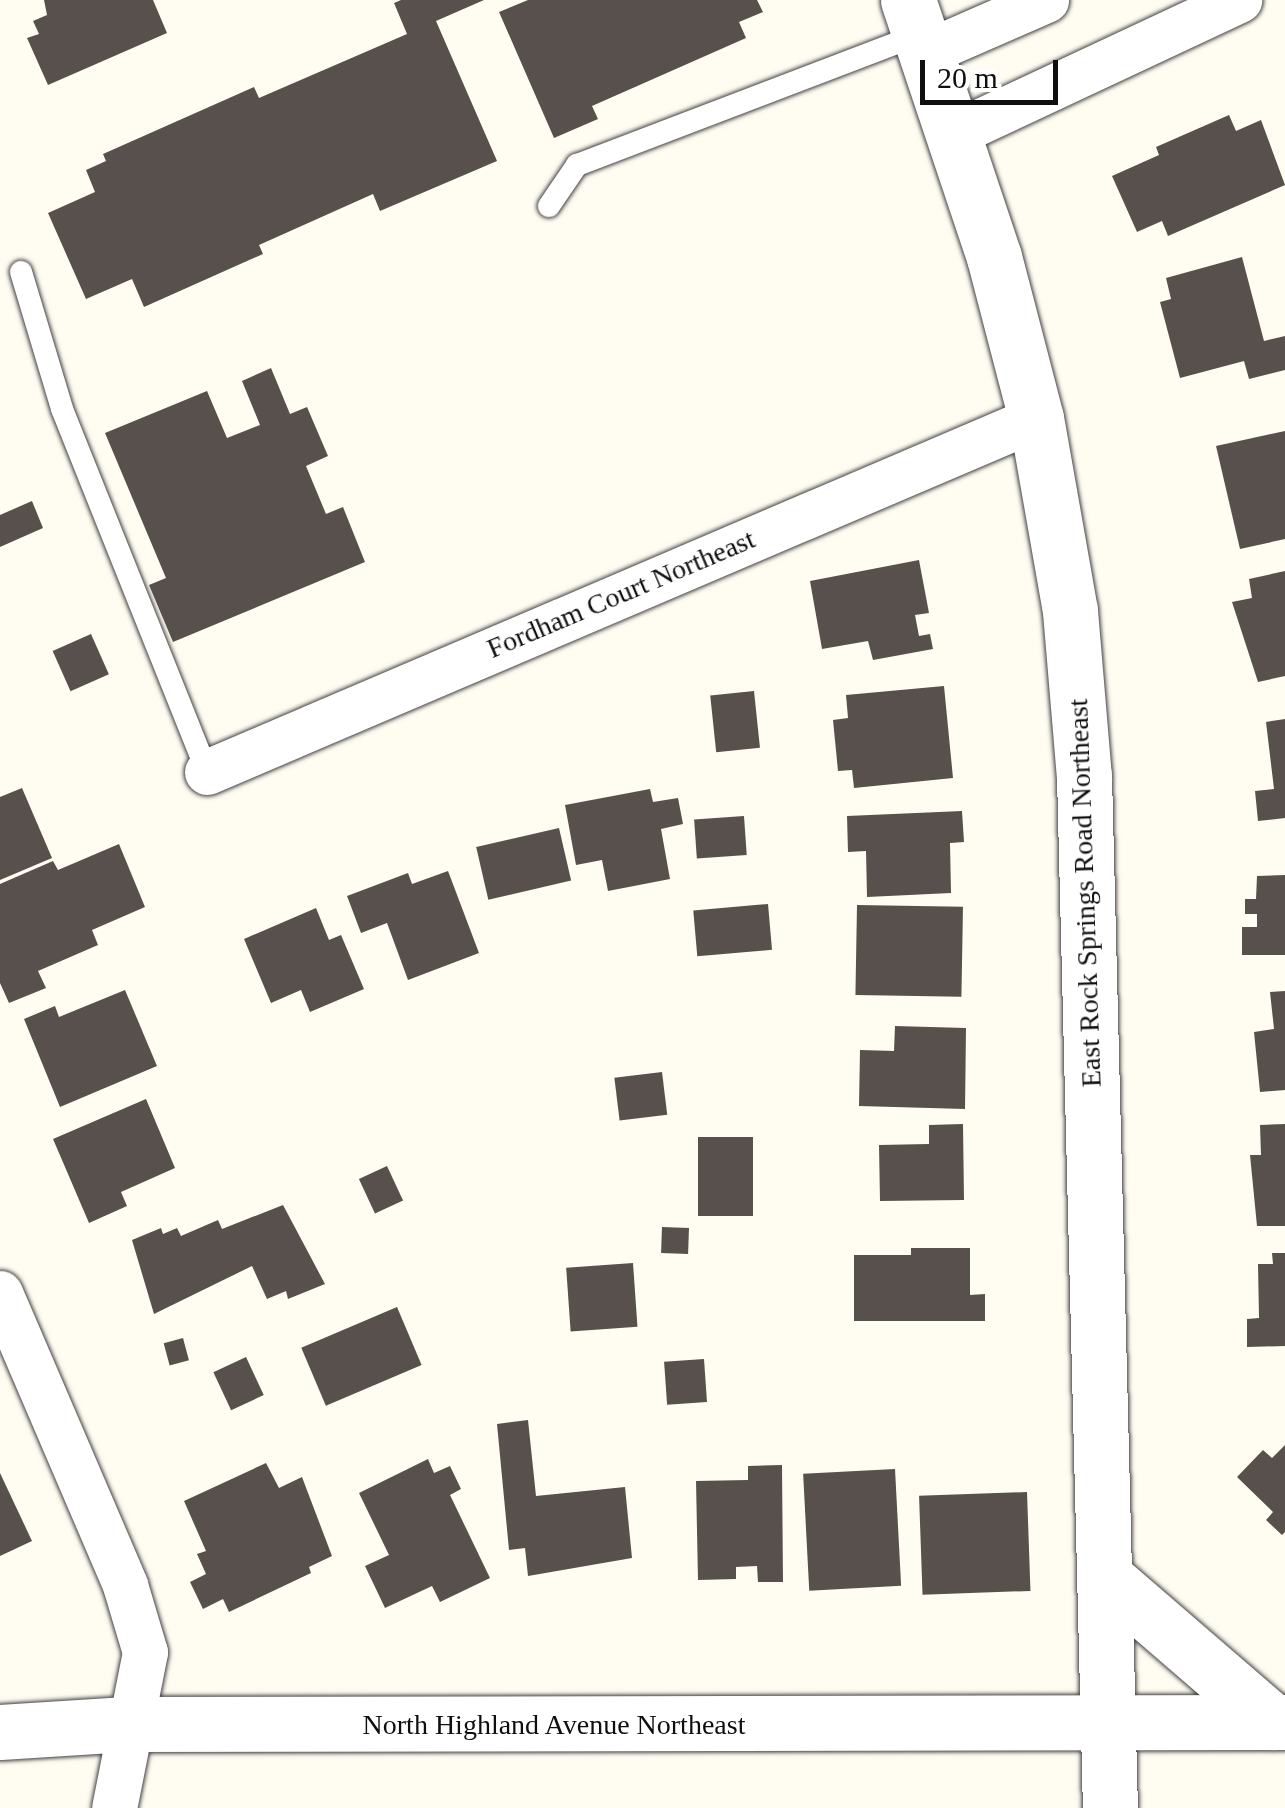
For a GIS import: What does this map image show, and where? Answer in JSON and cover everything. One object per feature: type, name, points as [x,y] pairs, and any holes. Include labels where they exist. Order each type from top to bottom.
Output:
[{"type":"street","points":[[918,29],[1046,0]]},
{"type":"street","points":[[956,133],[1240,0]]},
{"type":"street","name":"East Rock Springs Road Northeast","points":[[918,29],[956,133],[1036,418],[1070,612],[1084,776],[1110,1808]]},
{"type":"street","name":"Fordham Court Northeast","points":[[208,772],[1036,418]]},
{"type":"street","points":[[0,1293],[125,1585],[145,1652],[127,1724],[114,1808]]},
{"type":"street","points":[[1105,1577],[1279,1722]]},
{"type":"street","name":"North Highland Avenue Northeast","points":[[0,1732],[127,1724],[1109,1727],[1279,1722]]},
{"type":"lane","points":[[549,206],[577,166],[918,29]]},
{"type":"lane","points":[[21,272],[62,408],[208,772]]},
{"type":"building","points":[[44,0],[153,0],[167,33],[48,85],[27,38],[39,34],[33,21],[47,15]]},
{"type":"building","points":[[484,0],[436,21],[497,161],[380,211],[373,194],[259,245],[263,254],[144,307],[132,279],[86,299],[48,213],[95,192],[86,170],[106,161],[103,154],[254,87],[259,98],[407,34],[394,3]]},
{"type":"building","points":[[528,0],[757,0],[763,12],[739,22],[746,38],[592,106],[598,119],[554,138],[499,12]]},
{"type":"building","points":[[1229,115],[1236,131],[1261,120],[1285,185],[1168,236],[1162,221],[1137,232],[1112,176],[1159,155],[1156,147]]},
{"type":"building","points":[[1242,257],[1264,341],[1285,336],[1285,370],[1249,379],[1244,361],[1180,378],[1160,302],[1171,299],[1166,278]]},
{"type":"building","points":[[271,368],[290,414],[307,407],[328,456],[306,466],[326,514],[343,507],[365,562],[173,642],[149,585],[166,578],[105,433],[207,391],[227,438],[260,425],[242,381]]},
{"type":"building","points":[[1285,431],[1285,539],[1240,549],[1216,446]]},
{"type":"building","points":[[32,501],[43,528],[0,547],[0,515]]},
{"type":"building","points":[[919,560],[929,613],[915,615],[919,636],[930,634],[933,649],[873,660],[868,641],[822,649],[810,581]]},
{"type":"building","points":[[1285,571],[1285,676],[1258,682],[1232,602],[1252,598],[1249,579]]},
{"type":"building","points":[[91,634],[109,674],[71,691],[53,651]]},
{"type":"building","points":[[944,686],[953,778],[854,788],[852,770],[838,771],[833,720],[848,718],[846,695]]},
{"type":"building","points":[[754,691],[760,748],[716,752],[710,696]]},
{"type":"building","points":[[1285,719],[1285,818],[1258,821],[1255,791],[1274,789],[1266,722]]},
{"type":"building","points":[[22,788],[52,858],[0,880],[0,797]]},
{"type":"building","points":[[650,789],[653,802],[678,798],[683,824],[661,829],[670,879],[608,891],[602,860],[576,865],[565,805]]},
{"type":"building","points":[[962,811],[964,842],[950,843],[951,893],[867,897],[866,851],[848,852],[847,816]]},
{"type":"building","points":[[744,816],[747,855],[697,858],[694,819]]},
{"type":"building","points":[[559,828],[571,881],[488,900],[476,847]]},
{"type":"building","points":[[119,844],[145,907],[92,930],[98,945],[38,971],[46,988],[9,1003],[0,983],[0,884],[53,861],[58,870]]},
{"type":"building","points":[[448,871],[479,953],[408,980],[387,923],[361,933],[347,896],[408,873],[412,884]]},
{"type":"building","points":[[1285,875],[1285,955],[1242,955],[1242,927],[1257,927],[1257,914],[1245,914],[1245,899],[1256,899],[1257,876]]},
{"type":"building","points":[[768,904],[772,950],[697,956],[693,911]]},
{"type":"building","points":[[857,905],[963,907],[961,997],[855,995]]},
{"type":"building","points":[[316,908],[329,940],[341,935],[364,989],[310,1012],[301,990],[271,1003],[244,939]]},
{"type":"building","points":[[125,990],[157,1066],[60,1107],[24,1019],[55,1006],[59,1017]]},
{"type":"building","points":[[1285,991],[1285,1090],[1260,1092],[1254,1032],[1274,1029],[1270,992]]},
{"type":"building","points":[[895,1026],[966,1028],[965,1109],[859,1106],[860,1050],[894,1051]]},
{"type":"building","points":[[662,1072],[667,1115],[620,1121],[614,1078]]},
{"type":"building","points":[[146,1099],[175,1168],[121,1192],[127,1206],[89,1223],[53,1139]]},
{"type":"building","points":[[963,1124],[964,1200],[880,1201],[879,1145],[929,1144],[929,1125]]},
{"type":"building","points":[[1285,1124],[1285,1226],[1257,1226],[1250,1155],[1261,1155],[1260,1125]]},
{"type":"building","points":[[698,1137],[753,1137],[753,1216],[698,1216]]},
{"type":"building","points":[[387,1166],[403,1200],[375,1214],[359,1179]]},
{"type":"building","points":[[283,1205],[325,1284],[288,1299],[286,1291],[267,1299],[252,1266],[154,1314],[132,1240],[161,1228],[163,1234],[177,1228],[181,1236],[218,1220],[222,1229]]},
{"type":"building","points":[[662,1227],[689,1228],[688,1254],[661,1253]]},
{"type":"building","points":[[911,1248],[970,1248],[970,1295],[985,1294],[985,1321],[854,1321],[854,1255],[911,1255]]},
{"type":"building","points":[[1272,1253],[1285,1253],[1285,1346],[1247,1347],[1247,1319],[1259,1318],[1258,1264],[1273,1264]]},
{"type":"building","points":[[633,1263],[637,1327],[571,1332],[566,1268]]},
{"type":"building","points":[[397,1307],[422,1365],[326,1406],[301,1348]]},
{"type":"building","points":[[183,1338],[189,1360],[170,1365],[164,1343]]},
{"type":"building","points":[[246,1357],[264,1395],[231,1410],[213,1372]]},
{"type":"building","points":[[704,1359],[707,1402],[667,1405],[664,1362]]},
{"type":"building","points":[[528,1420],[536,1496],[625,1487],[632,1558],[528,1576],[525,1548],[509,1550],[497,1424]]},
{"type":"building","points":[[1285,1445],[1282,1535],[1266,1520],[1273,1512],[1237,1477],[1263,1450],[1272,1458]]},
{"type":"building","points":[[428,1459],[434,1473],[450,1466],[461,1489],[450,1495],[490,1578],[440,1602],[432,1586],[385,1608],[365,1566],[389,1555],[359,1493]]},
{"type":"building","points":[[266,1463],[279,1488],[302,1477],[332,1556],[309,1567],[311,1573],[229,1612],[223,1599],[203,1609],[190,1582],[206,1574],[197,1554],[206,1551],[184,1501]]},
{"type":"building","points":[[782,1465],[783,1582],[758,1582],[757,1566],[736,1567],[736,1579],[698,1580],[696,1481],[748,1480],[748,1466]]},
{"type":"building","points":[[895,1469],[901,1586],[809,1591],[803,1474]]},
{"type":"building","points":[[0,1473],[32,1541],[0,1556]]},
{"type":"building","points":[[1027,1492],[1030,1591],[923,1595],[919,1496]]}]
